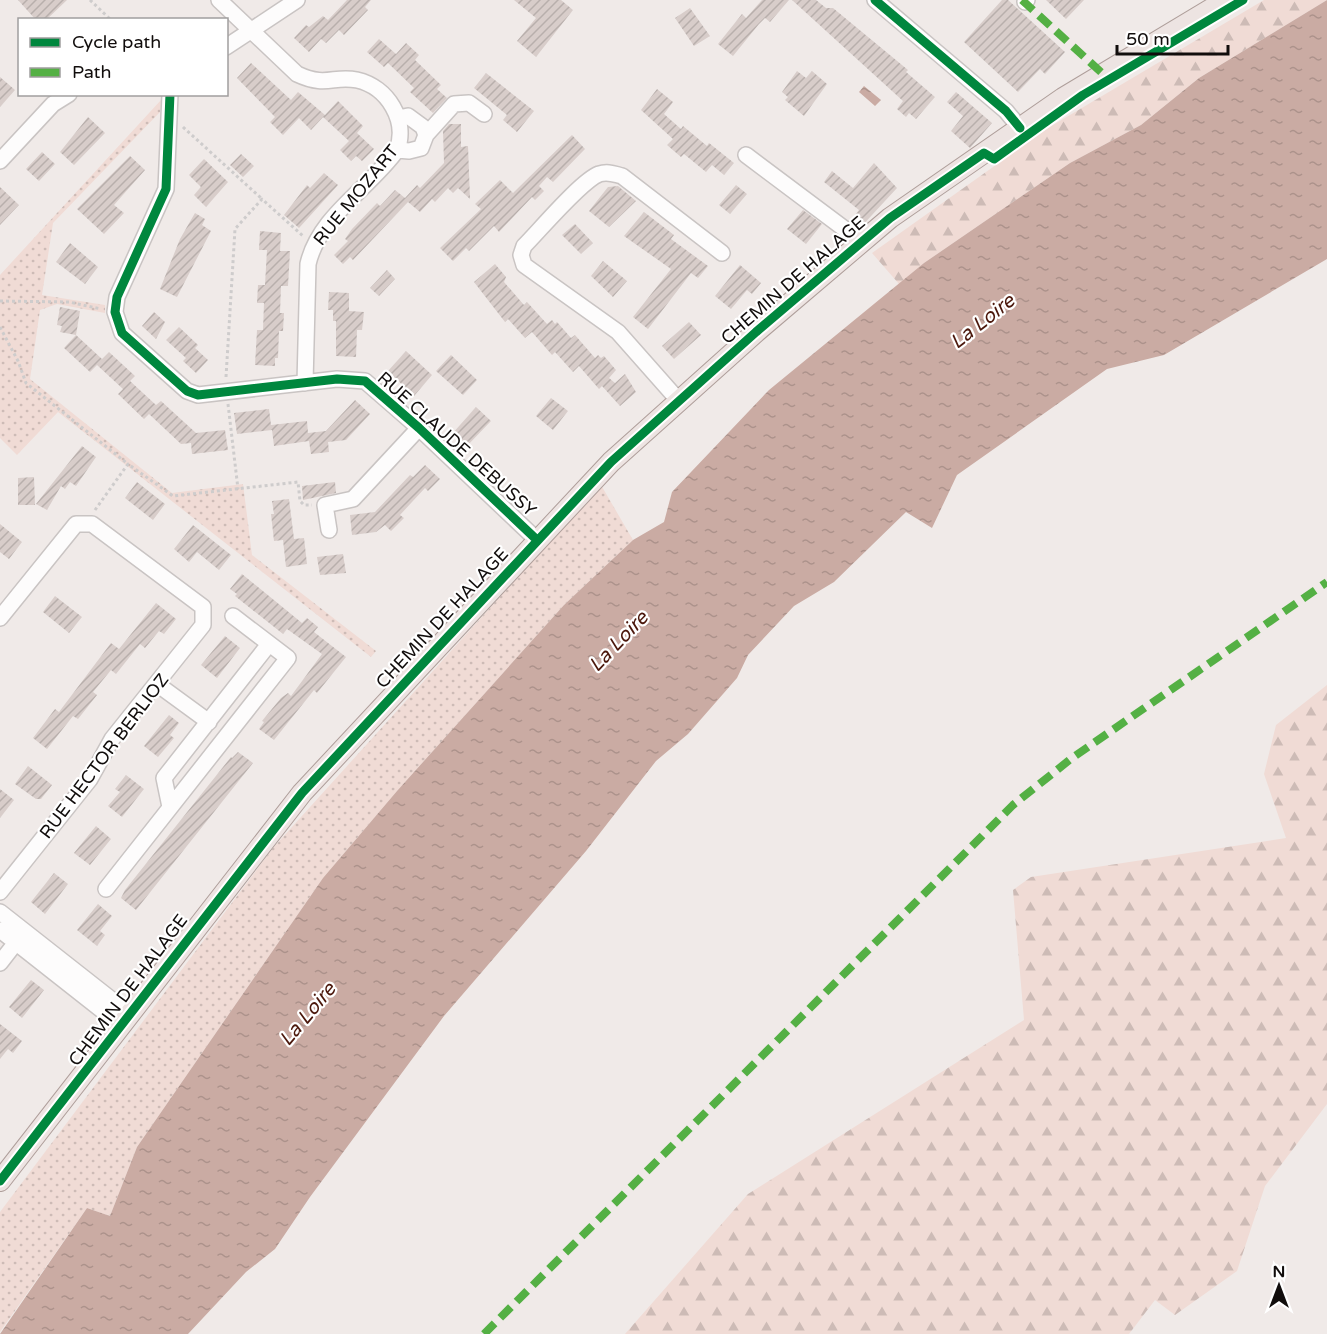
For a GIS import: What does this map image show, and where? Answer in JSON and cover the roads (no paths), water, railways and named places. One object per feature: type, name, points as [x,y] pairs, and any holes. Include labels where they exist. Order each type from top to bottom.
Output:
[{"type":"main road","name":"CHEMIN DE HALAGE","points":[[0,1181],[302,793],[611,462],[890,218],[1063,98],[1226,0]]},
{"type":"street","name":"RUE MOZART","points":[[219,0],[297,74],[313,81],[348,79],[368,83],[390,103],[399,118],[400,141],[397,150],[322,232],[314,246],[308,264],[305,383]]},
{"type":"street","points":[[228,46],[297,0]]},
{"type":"street","points":[[875,0],[1006,111],[1020,128]]},
{"type":"street","points":[[0,161],[53,104],[66,96]]},
{"type":"street","name":"RUE CLAUDE DEBUSSY","points":[[170,96],[166,189],[121,284],[115,312],[122,333],[187,391],[198,395],[336,379],[365,381],[419,428],[537,540]]},
{"type":"street","points":[[397,150],[409,151],[421,148],[426,135],[454,105],[469,103],[484,114]]},
{"type":"street","points":[[399,118],[408,116],[423,127],[426,135]]},
{"type":"street","points":[[746,155],[862,242]]},
{"type":"street","points":[[679,401],[618,332],[524,265],[521,255],[524,246],[583,187],[597,175],[608,172],[622,176],[722,253]]},
{"type":"street","points":[[329,530],[325,505],[353,499],[419,428]]},
{"type":"street","name":"RUE HECTOR BERLIOZ","points":[[0,618],[76,524],[92,524],[203,607],[203,625],[112,738],[90,778],[0,892]]},
{"type":"street","points":[[106,889],[288,658],[233,616]]},
{"type":"street","points":[[170,807],[164,777],[269,644]]},
{"type":"street","points":[[157,684],[209,722]]},
{"type":"street","points":[[0,912],[20,937],[126,1021]]},
{"type":"street","points":[[0,930],[20,937]]},
{"type":"street","points":[[0,963],[20,937]]},
{"type":"water","name":"La Loire","points":[[1327,0],[1327,259],[1164,355],[1107,369],[957,475],[932,528],[906,512],[834,582],[794,606],[748,655],[737,678],[688,734],[656,761],[586,851],[444,1016],[310,1197],[275,1249],[246,1272],[188,1334],[0,1334],[87,1208],[110,1216],[137,1147],[323,878],[397,791],[564,605],[633,540],[664,522],[672,492],[769,390],[924,263],[1070,163],[1141,125],[1199,78]]},
{"type":"water","points":[[864,86],[881,100],[875,106],[859,92]]}]
